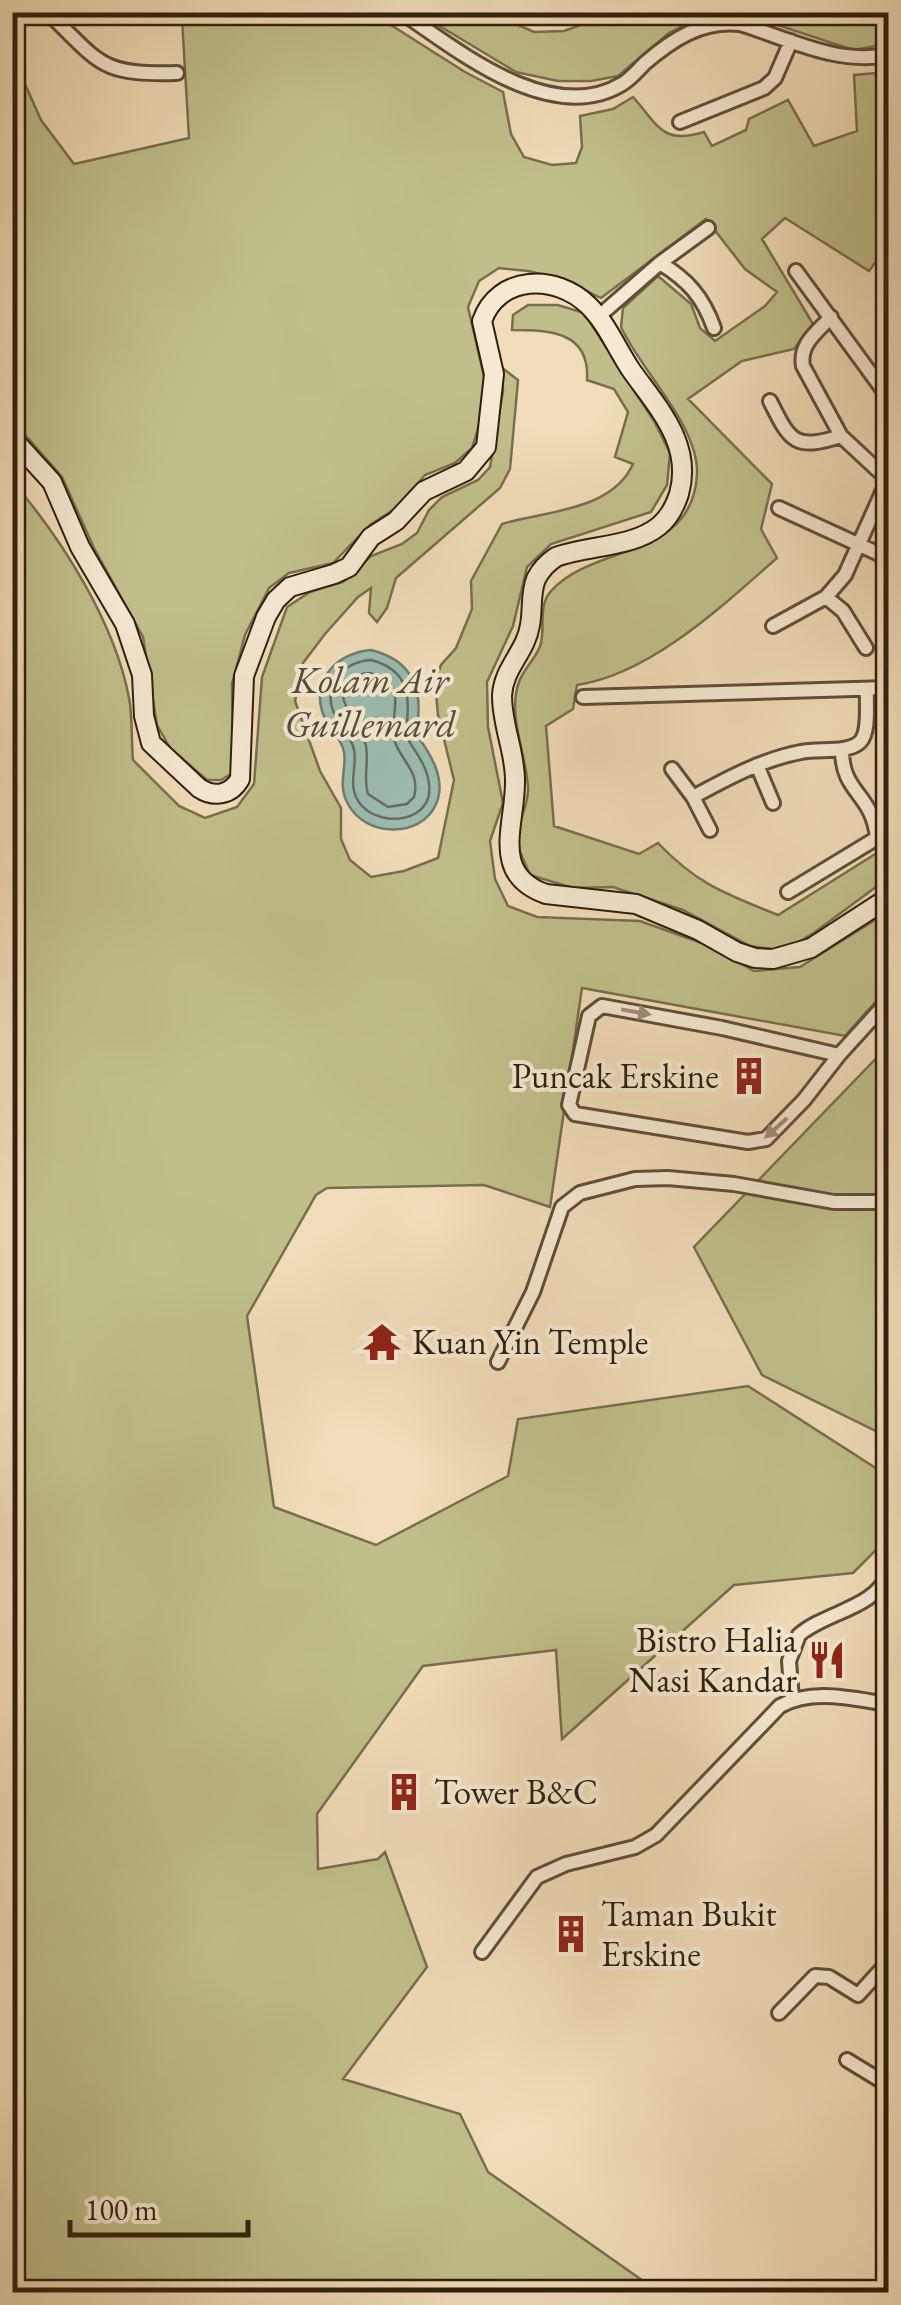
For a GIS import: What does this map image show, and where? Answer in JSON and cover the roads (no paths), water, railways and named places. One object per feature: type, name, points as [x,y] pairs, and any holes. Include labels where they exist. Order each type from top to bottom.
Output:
[{"type":"main road","points":[[12,438],[52,482],[80,547],[125,624],[142,675],[150,743],[206,793],[226,793],[240,778],[244,676],[276,600],[290,586],[349,567],[371,537],[396,521],[424,491],[466,472],[486,447],[494,374],[482,320],[493,297],[520,284],[537,282],[572,294],[598,316],[675,436],[682,458],[681,484],[668,517],[656,528],[636,537],[556,557],[538,575],[526,641],[508,670],[502,694],[504,729],[516,778],[508,843],[517,872],[534,890],[636,904],[755,958],[795,955],[811,948],[888,898]]},
{"type":"street","points":[[47,12],[91,56],[112,70],[177,73]]},
{"type":"street","points":[[401,12],[505,78],[523,86],[575,96],[622,84],[657,53],[702,26],[722,22],[740,24],[844,57],[888,55]]},
{"type":"street","points":[[680,122],[764,88],[774,78],[791,41]]},
{"type":"street","points":[[598,316],[708,228]]},
{"type":"street","points":[[660,263],[684,278],[705,302],[714,328]]},
{"type":"street","points":[[796,271],[888,397]]},
{"type":"street","points":[[773,626],[826,597],[845,575],[886,486],[883,475],[840,436],[803,366],[804,346],[830,317]]},
{"type":"street","points":[[770,401],[788,436],[798,443],[840,436]]},
{"type":"street","points":[[780,508],[888,558]]},
{"type":"street","points":[[826,597],[843,612],[866,648]]},
{"type":"street","points":[[584,697],[888,688]]},
{"type":"street","points":[[693,797],[758,766],[803,751],[842,750],[857,745],[864,736],[867,689]]},
{"type":"street","points":[[788,892],[882,836],[868,804],[844,778],[842,750]]},
{"type":"street","points":[[758,766],[774,803]]},
{"type":"street","points":[[672,769],[693,797],[710,830]]},
{"type":"street","points":[[839,1055],[602,1006],[590,1016],[569,1104],[575,1114],[748,1142],[766,1138],[804,1100],[888,1001]]},
{"type":"street","points":[[498,1362],[533,1292],[562,1207],[580,1192],[634,1179],[668,1178],[734,1184],[834,1202],[888,1202]]},
{"type":"street","points":[[792,1699],[789,1661],[799,1635],[874,1595],[888,1573]]},
{"type":"street","points":[[482,1952],[537,1878],[566,1864],[635,1847],[656,1835],[769,1715],[792,1699],[826,1696],[888,1704]]},
{"type":"street","points":[[779,2013],[816,1976],[829,1978],[858,1995],[887,1969]]},
{"type":"street","points":[[847,2060],[888,2085]]},
{"type":"water","name":"Kolam Air Guillemard","points":[[371,650],[398,662],[413,680],[419,705],[416,734],[438,776],[436,804],[429,815],[406,828],[379,828],[356,815],[348,804],[343,790],[343,747],[322,711],[321,687],[331,668],[349,656]]},
{"type":"place","name":"Puncak Erskine","points":[[749,1076]]},
{"type":"place","name":"Kuan Yin Temple","points":[[382,1342]]},
{"type":"place","name":"Bistro Halia Nasi Kandar","points":[[827,1660]]},
{"type":"place","name":"Tower B&C","points":[[404,1792]]},
{"type":"place","name":"Taman Bukit Erskine","points":[[571,1934]]}]
